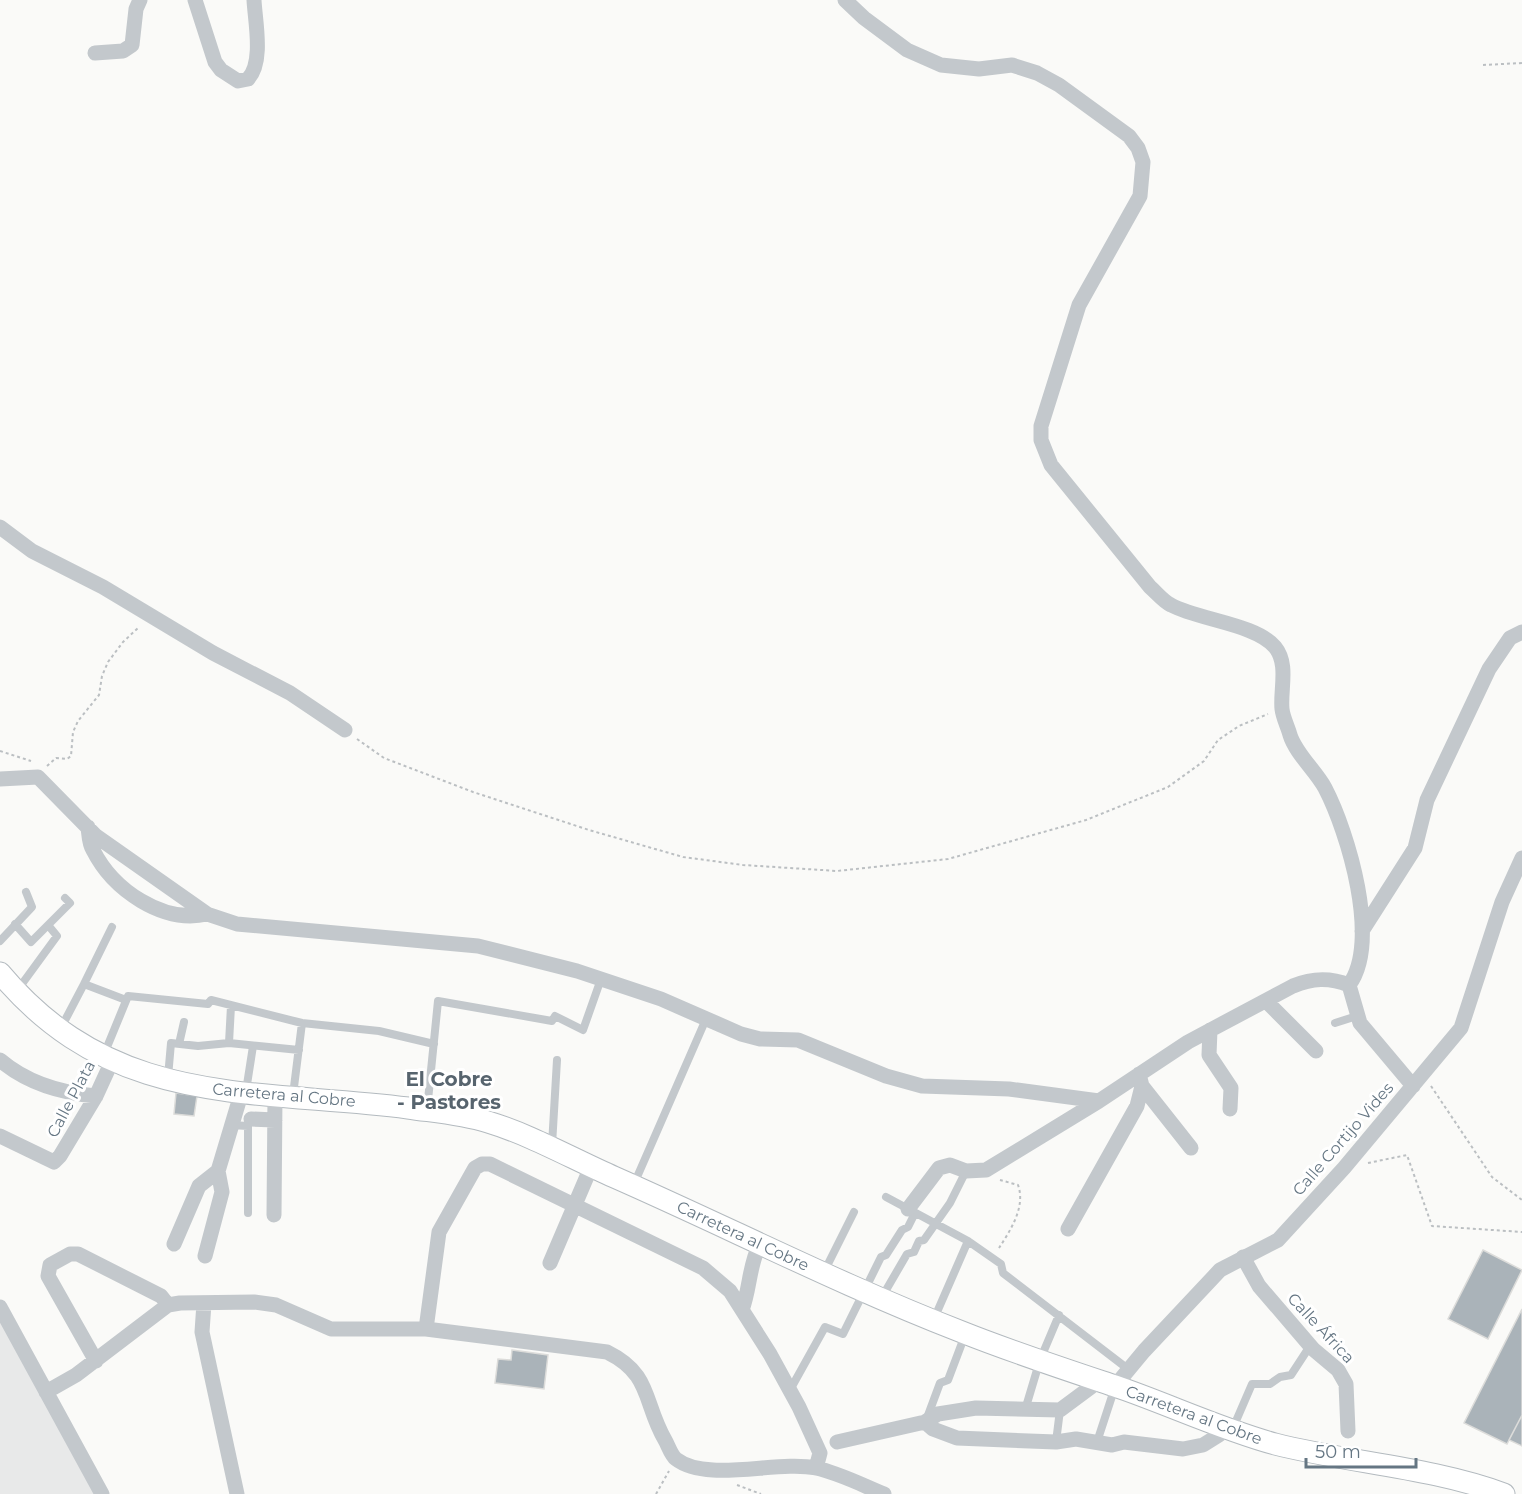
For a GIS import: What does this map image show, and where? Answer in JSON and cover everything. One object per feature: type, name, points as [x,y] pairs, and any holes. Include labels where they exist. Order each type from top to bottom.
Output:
[{"type":"street","points":[[95,53],[123,51],[132,45],[140,0]]},
{"type":"street","points":[[195,0],[215,62],[221,70],[238,81],[248,79],[254,70],[256,57],[254,0]]},
{"type":"street","points":[[845,0],[864,18],[907,50],[941,66],[979,69],[995,65],[1012,66],[1037,73],[1059,85],[1130,136],[1138,148],[1143,162],[1140,196],[1080,305],[1041,426],[1041,440],[1051,465],[1150,587],[1169,605],[1257,635],[1276,648],[1282,659],[1282,711],[1292,740],[1324,787],[1342,823],[1362,931],[1361,957],[1355,976],[1348,985]]},
{"type":"street","points":[[0,527],[32,551],[103,587],[213,654],[290,693],[345,730]]},
{"type":"street","points":[[1362,931],[1415,848],[1427,800],[1489,669],[1510,638],[1522,632]]},
{"type":"street","points":[[0,779],[37,770],[88,827],[207,914],[237,924],[478,946],[601,979],[661,999],[741,1034],[760,1039],[798,1040],[885,1076],[922,1086],[960,1086],[1099,1101]]},
{"type":"street","points":[[88,827],[91,848],[106,871],[127,891],[172,915],[190,917],[207,914]]},
{"type":"street","name":"Calle Cortijo Vides","points":[[1115,1386],[1220,1270],[1278,1240],[1344,1168],[1461,1028],[1502,902],[1522,858]]},
{"type":"street","name":"Carretera al Cobre","points":[[0,973],[16,992],[60,1030],[107,1059],[167,1081],[204,1088],[427,1111],[488,1122],[633,1185],[759,1246],[965,1334],[1228,1428],[1318,1455],[1394,1466],[1491,1492]]},
{"type":"street","points":[[911,1211],[939,1168],[950,1165],[966,1170],[986,1170],[1099,1101],[1141,1080],[1210,1030],[1307,980],[1336,980],[1348,985],[1354,994],[1357,1016],[1418,1080]]},
{"type":"street","points":[[1266,1000],[1316,1051]]},
{"type":"street","points":[[1210,1030],[1209,1055],[1231,1088],[1230,1109]]},
{"type":"street","name":"Calle Plata","points":[[0,1136],[54,1162],[60,1156],[96,1096],[107,1059]]},
{"type":"street","points":[[0,1060],[40,1084],[68,1092],[96,1096]]},
{"type":"street","points":[[1141,1080],[1191,1148]]},
{"type":"street","points":[[1068,1229],[1137,1106],[1141,1080]]},
{"type":"street","points":[[205,1256],[222,1192],[218,1171],[231,1125],[244,1092]]},
{"type":"street","points":[[1043,1094],[1056,1103],[1060,1117],[1059,1125]]},
{"type":"street","points":[[274,1215],[275,1120],[284,1096]]},
{"type":"street","points":[[251,1119],[275,1120]]},
{"type":"street","points":[[426,1329],[439,1232],[475,1168],[482,1164],[490,1164],[703,1268],[730,1291],[790,1390],[820,1453],[816,1468]]},
{"type":"street","points":[[550,1263],[591,1167]]},
{"type":"street","points":[[174,1244],[199,1186],[218,1171]]},
{"type":"street","points":[[741,1310],[748,1289],[752,1262],[759,1246]]},
{"type":"street","points":[[96,1360],[48,1276],[50,1265],[70,1254],[78,1254],[161,1296],[168,1305]]},
{"type":"street","name":"Calle África","points":[[1243,1257],[1259,1286],[1310,1346],[1338,1370],[1346,1384],[1348,1431]]},
{"type":"street","points":[[46,1392],[96,1360],[168,1305],[254,1302],[276,1305],[331,1329],[426,1329],[583,1347],[607,1352],[625,1361],[641,1379],[654,1422],[675,1459],[701,1469],[788,1465],[816,1468],[884,1494]]},
{"type":"street","points":[[204,1303],[202,1332],[237,1494]]},
{"type":"street","points":[[0,1307],[102,1494]]},
{"type":"street","points":[[837,1442],[925,1422],[938,1414],[976,1408],[1025,1411],[1059,1410],[1091,1387],[1094,1380]]},
{"type":"street","points":[[925,1422],[933,1429],[957,1438],[1056,1442],[1076,1439],[1193,1448],[1228,1428]]},
{"type":"lane","points":[[0,940],[32,907],[26,892]]},
{"type":"lane","points":[[15,924],[31,942],[70,903],[65,898]]},
{"type":"lane","points":[[16,992],[57,936],[48,925]]},
{"type":"lane","points":[[60,1030],[112,927]]},
{"type":"lane","points":[[427,1111],[438,1001],[520,1017],[552,1021],[555,1016],[583,1030],[601,979]]},
{"type":"lane","points":[[84,984],[126,1000]]},
{"type":"lane","points":[[107,1059],[128,996],[208,1004],[211,1000],[302,1023],[380,1031],[434,1044]]},
{"type":"lane","points":[[229,1043],[231,1006]]},
{"type":"lane","points":[[1335,1023],[1357,1016]]},
{"type":"lane","points":[[633,1185],[706,1019]]},
{"type":"lane","points":[[179,1044],[183,1022]]},
{"type":"lane","points":[[284,1096],[298,1050],[302,1023]]},
{"type":"lane","points":[[167,1081],[171,1043],[198,1046],[229,1043],[298,1050]]},
{"type":"lane","points":[[244,1092],[253,1046]]},
{"type":"lane","points":[[552,1149],[557,1060]]},
{"type":"lane","points":[[231,1125],[248,1126],[248,1212]]},
{"type":"lane","points":[[790,1390],[825,1327],[843,1334],[872,1294],[908,1254],[914,1252],[936,1224],[950,1203],[966,1170]]},
{"type":"lane","points":[[886,1197],[968,1241],[993,1258],[1001,1264],[1003,1273],[1128,1369]]},
{"type":"lane","points":[[872,1294],[881,1257],[886,1255],[902,1230],[908,1227],[911,1211]]},
{"type":"lane","points":[[823,1273],[854,1212]]},
{"type":"lane","points":[[934,1321],[968,1241]]},
{"type":"lane","points":[[1025,1411],[1040,1360],[1059,1315]]},
{"type":"lane","points":[[925,1422],[940,1383],[948,1380],[965,1334]]},
{"type":"lane","points":[[1228,1428],[1252,1384],[1270,1384],[1280,1377],[1292,1375],[1310,1346]]},
{"type":"lane","points":[[1097,1442],[1115,1386]]},
{"type":"lane","points":[[1056,1442],[1059,1410]]},
{"type":"path","points":[[1483,65],[1522,63]]},
{"type":"path","points":[[0,751],[37,770],[56,758],[67,759],[71,756],[73,732],[78,721],[99,695],[102,676],[108,662],[136,629],[155,618]]},
{"type":"path","points":[[345,730],[384,758],[474,792],[589,830],[683,857],[743,865],[837,871],[948,858],[1086,820],[1168,787],[1203,761],[1218,740],[1239,726],[1267,714],[1282,711]]},
{"type":"path","points":[[1418,1080],[1492,1177],[1522,1200]]},
{"type":"path","points":[[1344,1168],[1407,1155],[1432,1226],[1522,1232]]},
{"type":"path","points":[[993,1258],[1015,1223],[1021,1193],[1018,1185],[995,1178]]},
{"type":"path","points":[[656,1494],[675,1459]]},
{"type":"shaded area","points":[[0,1319],[97,1494],[0,1494]]},
{"type":"building","points":[[176,1093],[197,1096],[194,1116],[174,1114]]},
{"type":"building","points":[[1483,1250],[1522,1270],[1488,1339],[1448,1319]]},
{"type":"building","points":[[1522,1309],[1522,1415],[1507,1444],[1464,1423]]},
{"type":"building","points":[[512,1350],[548,1355],[544,1389],[495,1383],[498,1359],[511,1360]]},
{"type":"building","points":[[1522,1415],[1522,1446],[1509,1440]]},
{"type":"district","name":"El Cobre - Pastores","points":[[449,1090]]}]
